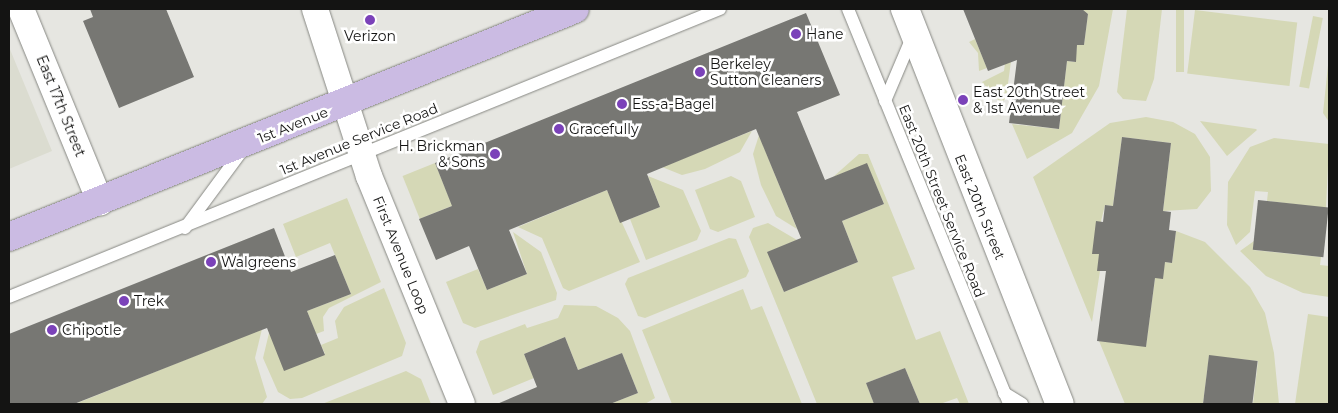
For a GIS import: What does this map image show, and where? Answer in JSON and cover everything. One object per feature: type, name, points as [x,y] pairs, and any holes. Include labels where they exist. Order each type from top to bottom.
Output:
[{"type":"main road","name":"1st Avenue","points":[[9,238],[247,144],[575,9]]},
{"type":"street","name":"East 17th Street","points":[[21,9],[100,202]]},
{"type":"street","name":"First Avenue Loop","points":[[315,9],[348,103],[362,154],[462,404]]},
{"type":"street","name":"East 20th Street","points":[[910,21],[1060,404]]},
{"type":"lane","name":"1st Avenue Service Road","points":[[9,297],[185,228],[720,9]]},
{"type":"lane","name":"East 20th Street Service Road","points":[[848,9],[1006,399]]},
{"type":"lane","points":[[885,101],[910,21]]},
{"type":"lane","points":[[185,228],[247,144]]},
{"type":"lane","points":[[9,286],[27,289]]},
{"type":"lane","points":[[1006,399],[1022,404]]},
{"type":"shaded area","points":[[9,47],[52,151],[9,169]]},
{"type":"green space","points":[[1082,9],[1113,9],[1099,86],[1072,133],[1027,159],[1012,124],[1059,129],[1067,61],[1075,62],[1077,45],[1084,45],[1088,14]]},
{"type":"green space","points":[[1127,9],[1162,9],[1154,79],[1146,101],[1123,99],[1117,92]]},
{"type":"green space","points":[[1176,9],[1184,9],[1184,72],[1176,72]]},
{"type":"green space","points":[[1195,10],[1297,23],[1289,86],[1187,74]]},
{"type":"green space","points":[[1313,16],[1323,18],[1309,89],[1299,87]]},
{"type":"green space","points":[[975,39],[987,68],[979,71],[978,53],[969,42]]},
{"type":"green space","points":[[1007,47],[1012,54],[1006,98],[1001,103],[982,82],[1004,71]]},
{"type":"green space","points":[[1329,56],[1329,122],[1323,113]]},
{"type":"green space","points":[[1146,117],[1173,122],[1195,134],[1210,157],[1211,191],[1197,209],[1163,211],[1171,143],[1122,137],[1113,206],[1105,205],[1093,254],[1099,254],[1100,271],[1092,322],[1033,177],[1110,123]]},
{"type":"green space","points":[[1200,121],[1256,129],[1257,130],[1227,156]]},
{"type":"green space","points":[[752,131],[740,152],[705,169],[682,175],[662,167]]},
{"type":"green space","points":[[759,135],[797,229],[776,216],[761,185],[753,154]]},
{"type":"green space","points":[[1274,138],[1329,144],[1326,208],[1267,201],[1268,192],[1255,191],[1250,232],[1236,245],[1227,225],[1228,182],[1250,147]]},
{"type":"green space","points":[[859,154],[868,154],[915,269],[892,277],[916,340],[940,331],[969,404],[960,404],[957,398],[940,404],[920,404],[905,368],[866,383],[874,404],[817,404],[749,237],[753,228],[768,223],[797,240],[768,252],[784,292],[858,262],[842,221],[884,204],[867,164],[833,177]]},
{"type":"green space","points":[[435,163],[452,206],[420,219],[403,176]]},
{"type":"green space","points":[[648,176],[683,190],[701,231],[697,240],[646,260],[630,219],[660,207]]},
{"type":"green space","points":[[731,176],[741,181],[755,217],[718,232],[710,229],[695,190]]},
{"type":"green space","points":[[607,190],[640,262],[569,291],[563,288],[542,238],[518,227]]},
{"type":"green space","points":[[347,198],[381,282],[329,308],[323,317],[324,331],[316,334],[307,311],[351,294],[330,243],[296,257],[283,224]]},
{"type":"green space","points":[[1176,231],[1205,242],[1250,287],[1265,313],[1274,353],[1279,404],[1253,404],[1258,361],[1209,356],[1203,404],[1125,404],[1099,341],[1146,346],[1155,278],[1165,262],[1172,263]]},
{"type":"green space","points":[[513,232],[541,252],[557,293],[556,300],[475,328],[463,323],[446,282],[478,269],[487,290],[527,274]]},
{"type":"green space","points":[[729,238],[736,239],[749,271],[746,277],[645,318],[638,316],[625,284],[628,278]]},
{"type":"green space","points":[[1254,241],[1253,250],[1321,257],[1320,265],[1329,266],[1329,297],[1303,293],[1266,276],[1240,251]]},
{"type":"green space","points":[[384,288],[406,343],[402,356],[302,398],[290,399],[278,392],[263,358],[269,333],[325,354],[321,345],[338,338],[335,321],[344,307]]},
{"type":"green space","points":[[743,289],[751,310],[762,306],[802,404],[672,404],[642,330]]},
{"type":"green space","points":[[564,305],[596,306],[618,318],[630,331],[655,398],[645,404],[610,404],[638,393],[622,353],[578,370],[565,337],[524,354],[534,378],[493,395],[476,352],[480,341],[525,324],[527,328],[558,318]]},
{"type":"green space","points":[[1308,314],[1329,317],[1329,404],[1295,404]]},
{"type":"green space","points":[[262,329],[255,358],[267,397],[262,404],[75,404]]},
{"type":"green space","points":[[406,371],[421,379],[431,404],[322,404]]},
{"type":"building","points":[[90,9],[166,9],[194,77],[119,108],[83,21],[93,17]]},
{"type":"building","points":[[963,9],[1082,9],[1088,14],[1084,45],[1077,45],[1076,62],[1067,61],[1059,129],[1009,123],[1017,60],[988,71]]},
{"type":"building","points":[[806,13],[840,95],[797,112],[825,180],[867,163],[884,204],[842,221],[858,262],[784,292],[767,252],[801,238],[756,129],[647,174],[660,207],[620,223],[607,190],[509,230],[527,274],[487,290],[469,246],[436,260],[419,219],[452,206],[435,163]]},
{"type":"building","points":[[1122,137],[1171,143],[1163,211],[1171,212],[1169,230],[1176,231],[1172,263],[1165,262],[1163,279],[1155,278],[1146,347],[1097,341],[1106,271],[1097,271],[1099,254],[1092,254],[1096,221],[1103,222],[1105,205],[1113,206]]},
{"type":"building","points":[[1258,200],[1329,207],[1323,257],[1253,250]]},
{"type":"building","points":[[274,228],[291,272],[335,255],[351,294],[307,311],[325,355],[284,371],[267,328],[74,404],[9,404],[9,334]]},
{"type":"building","points":[[565,337],[578,370],[622,353],[638,393],[610,404],[497,404],[537,387],[524,354]]},
{"type":"building","points":[[1209,355],[1258,361],[1252,404],[1203,404]]},
{"type":"building","points":[[905,368],[920,404],[874,404],[866,383]]},
{"type":"place","name":"Verizon","points":[[370,20]]},
{"type":"place","name":"Hane","points":[[796,34]]},
{"type":"place","name":"Berkeley Sutton Cleaners","points":[[700,72]]},
{"type":"place","name":"East 20th Street & 1st Avenue","points":[[963,100]]},
{"type":"place","name":"Ess-a-Bagel","points":[[622,104]]},
{"type":"place","name":"Gracefully","points":[[559,129]]},
{"type":"place","name":"H. Brickman & Sons","points":[[495,154]]},
{"type":"place","name":"Walgreens","points":[[211,262]]},
{"type":"place","name":"Trek","points":[[124,301]]},
{"type":"place","name":"Chipotle","points":[[52,330]]}]
